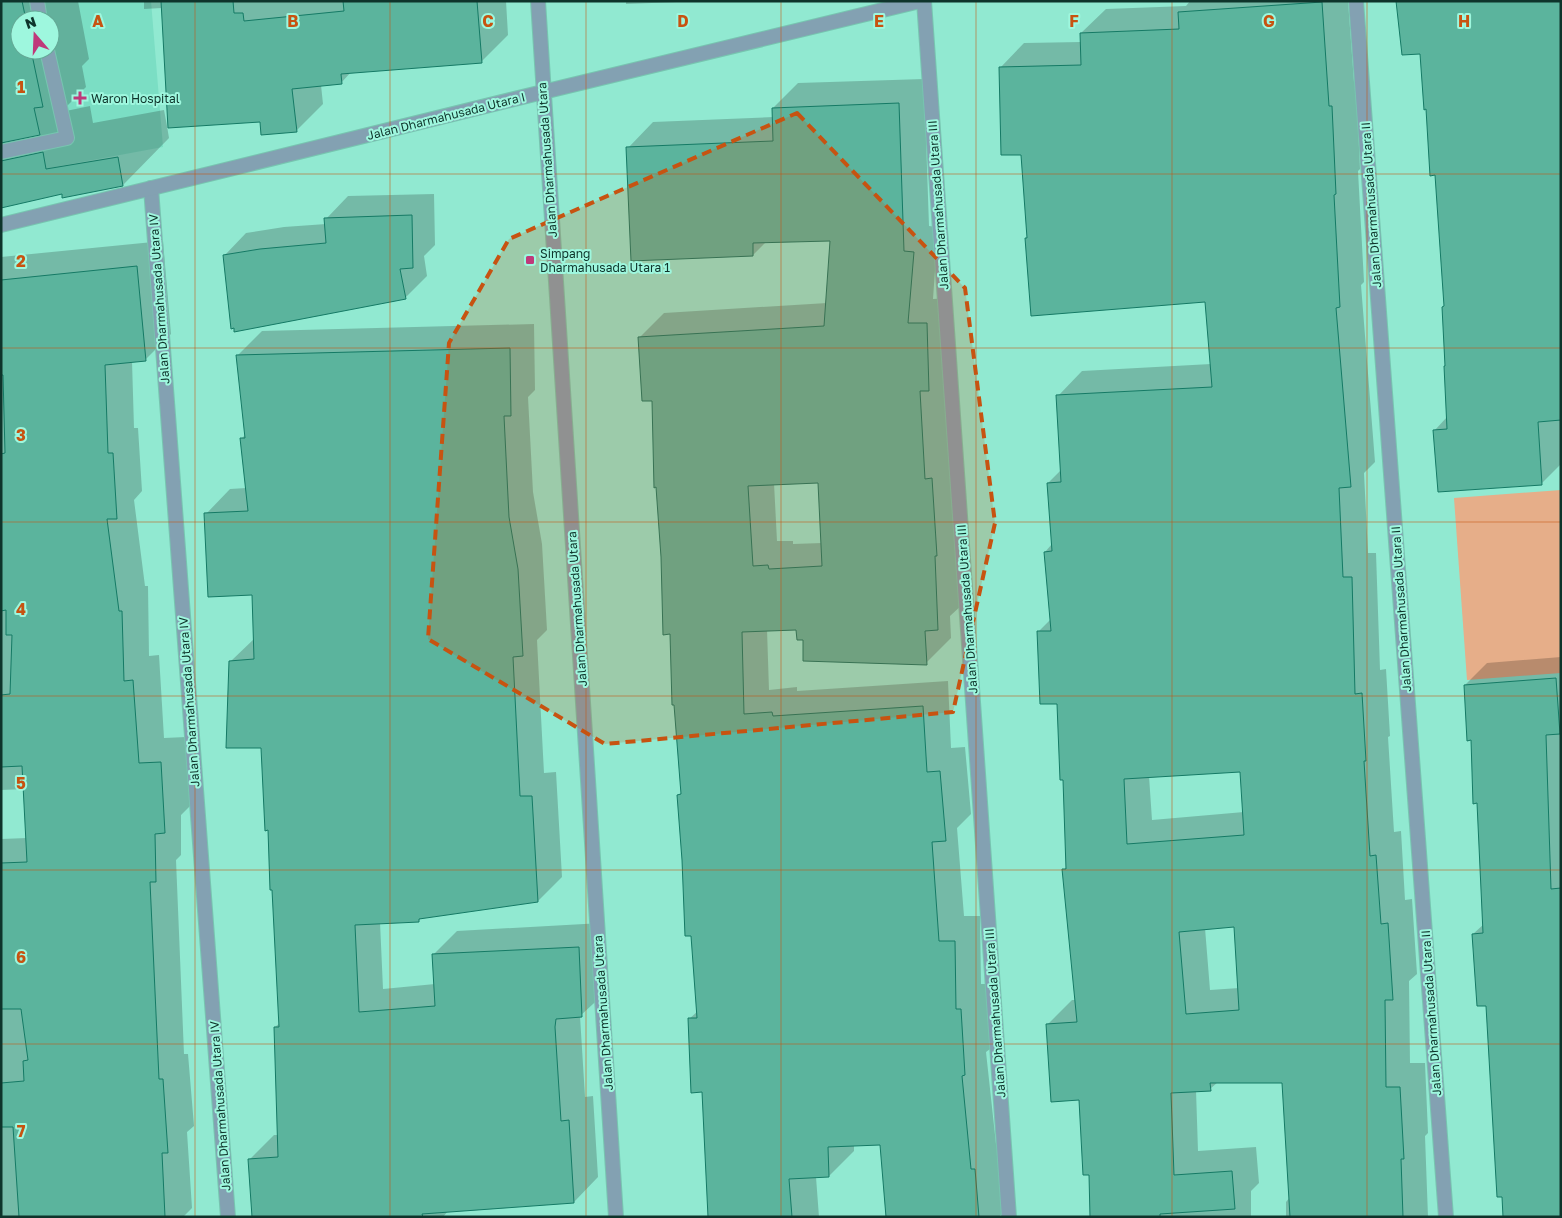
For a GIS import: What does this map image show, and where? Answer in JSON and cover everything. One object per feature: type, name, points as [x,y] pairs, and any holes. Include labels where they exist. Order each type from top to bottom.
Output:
[{"type":"street","name":"Jalan Dharmahusada Utara","points":[[538,1],[616,1217]]},
{"type":"street","name":"Jalan Dharmahusada Utara I","points":[[1,225],[920,1]]},
{"type":"street","name":"Jalan Dharmahusada Utara III","points":[[924,1],[1009,1217]]},
{"type":"street","name":"Jalan Dharmahusada Utara II","points":[[1356,1],[1446,1217]]},
{"type":"street","points":[[1,152],[67,138],[49,60]]},
{"type":"street","name":"Jalan Dharmahusada Utara IV","points":[[151,188],[228,1217]]},
{"type":"highlighted area","points":[[797,113],[965,288],[995,523],[953,712],[605,744],[428,639],[449,343],[509,239]]},
{"type":"shaded area","name":"Waron Hospital","points":[[1,1],[151,1],[163,147],[1,177]]},
{"type":"shaded area","points":[[1561,490],[1561,673],[1467,680],[1454,498]]},
{"type":"building","points":[[1,1],[22,1],[24,10],[10,10],[10,60],[33,60],[43,107],[34,108],[40,135],[1,143]]},
{"type":"building","points":[[161,1],[233,1],[234,13],[243,13],[244,21],[344,11],[343,1],[477,1],[482,63],[341,74],[342,84],[292,89],[297,132],[261,135],[260,122],[168,128]]},
{"type":"building","points":[[1396,1],[1561,1],[1561,420],[1538,422],[1542,485],[1438,492],[1433,430],[1447,429],[1442,307],[1444,306],[1435,175],[1430,176],[1420,54],[1402,55]]},
{"type":"building","points":[[1322,2],[1329,106],[1332,106],[1336,194],[1334,195],[1340,307],[1336,308],[1351,487],[1339,488],[1343,577],[1352,577],[1355,694],[1362,693],[1370,856],[1376,855],[1381,924],[1388,923],[1393,1000],[1385,1000],[1386,1087],[1400,1087],[1404,1159],[1401,1159],[1403,1217],[1290,1217],[1282,1083],[1210,1083],[1211,1091],[1171,1093],[1174,1175],[1232,1171],[1235,1209],[1160,1214],[1160,1217],[1090,1217],[1089,1175],[1083,1175],[1079,1100],[1051,1102],[1046,1024],[1077,1022],[1062,869],[1066,869],[1063,780],[1060,780],[1057,704],[1040,704],[1037,631],[1051,631],[1044,552],[1052,551],[1047,483],[1061,482],[1056,395],[1212,387],[1205,302],[1031,316],[1021,155],[1001,155],[999,67],[1081,65],[1080,33],[1179,29],[1178,12]],"holes":[[[1240,772],[1244,835],[1127,844],[1124,779]],[[1234,927],[1239,1010],[1186,1014],[1179,932]]]},
{"type":"building","points":[[899,103],[904,251],[914,252],[908,323],[927,323],[929,391],[920,391],[925,479],[932,478],[937,556],[935,556],[938,630],[925,631],[927,665],[803,661],[803,640],[797,640],[796,630],[742,632],[744,714],[772,712],[773,716],[923,706],[927,772],[940,771],[946,841],[932,842],[939,941],[955,941],[956,1009],[961,1009],[965,1075],[962,1076],[971,1169],[975,1169],[979,1217],[886,1217],[880,1145],[828,1147],[829,1177],[789,1179],[792,1217],[708,1217],[702,1092],[691,1093],[688,1018],[697,1018],[691,936],[685,936],[677,795],[681,794],[674,705],[672,705],[670,634],[663,635],[661,557],[656,487],[654,488],[652,401],[642,401],[638,337],[824,326],[830,241],[753,243],[753,256],[631,261],[626,147],[773,141],[772,108]],"holes":[[[818,483],[822,566],[769,569],[768,565],[753,566],[748,486]]]},
{"type":"building","points":[[43,152],[46,169],[118,157],[123,186],[62,198],[62,194],[1,208],[1,161]]},
{"type":"building","points":[[412,215],[413,268],[400,269],[406,299],[234,332],[234,328],[231,329],[223,255],[260,249],[326,243],[324,218]]},
{"type":"building","points":[[137,266],[146,361],[105,365],[108,453],[113,453],[117,519],[107,519],[119,611],[122,611],[124,681],[133,680],[139,763],[161,762],[165,833],[155,834],[156,882],[150,882],[159,1079],[163,1079],[168,1153],[162,1153],[165,1217],[19,1217],[13,1127],[1,1127],[1,1083],[24,1081],[23,1061],[28,1060],[21,1009],[1,1009],[1,863],[27,862],[22,766],[1,767],[1,695],[10,694],[12,635],[6,635],[6,610],[1,611],[1,454],[5,453],[3,375],[1,375],[1,280]]},
{"type":"building","points":[[510,348],[511,416],[504,416],[509,517],[518,569],[523,656],[513,657],[520,796],[532,796],[538,902],[419,919],[419,922],[355,925],[359,1012],[435,1006],[432,954],[579,947],[582,1017],[556,1019],[555,1027],[561,1121],[569,1120],[574,1203],[422,1214],[423,1217],[252,1217],[248,1159],[278,1157],[274,1027],[279,1027],[272,890],[270,890],[268,830],[265,831],[261,748],[226,748],[229,661],[254,659],[252,595],[208,597],[204,513],[248,511],[240,438],[245,438],[236,355]]},
{"type":"building","points":[[1556,678],[1560,734],[1546,735],[1551,889],[1561,888],[1561,1217],[1503,1217],[1502,1197],[1497,1197],[1486,1006],[1477,1006],[1472,934],[1483,933],[1477,803],[1473,804],[1471,740],[1467,741],[1464,685]]},
{"type":"place","name":"Waron Hospital","points":[[80,98]]},
{"type":"place","name":"Simpang Dharmahusada Utara 1","points":[[530,260]]}]
